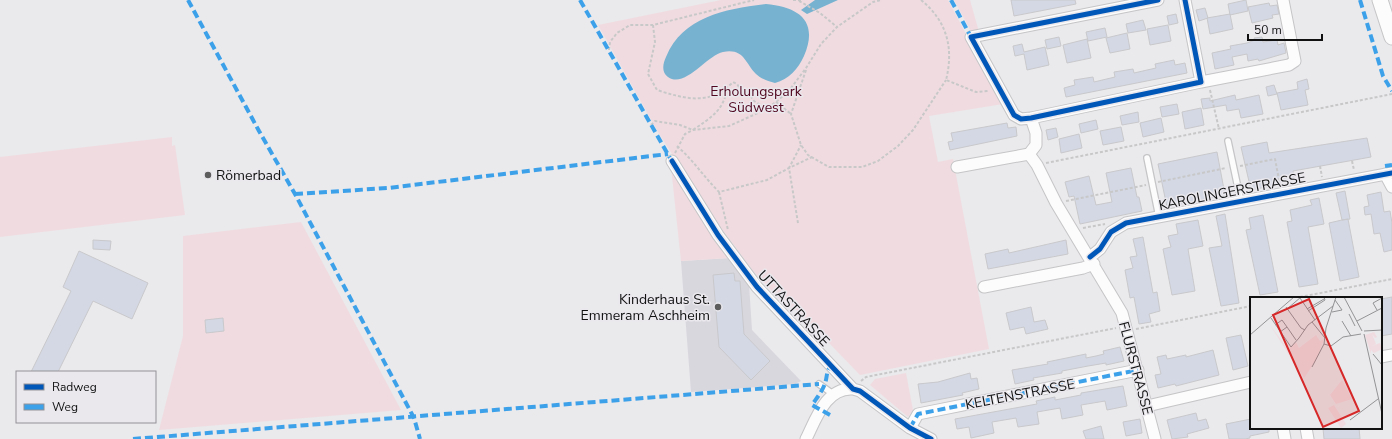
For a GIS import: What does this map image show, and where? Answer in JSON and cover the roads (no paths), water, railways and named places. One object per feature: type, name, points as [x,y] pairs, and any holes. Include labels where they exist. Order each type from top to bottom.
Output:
[{"type":"street","points":[[1158,0],[971,37],[1014,115],[1021,119],[1031,118],[1289,65],[1294,61],[1283,0]]},
{"type":"street","points":[[1185,0],[1204,82]]},
{"type":"street","points":[[1380,0],[1392,37]]},
{"type":"street","points":[[957,167],[1029,154],[1036,145],[1036,132],[1031,118]]},
{"type":"street","name":"FLURSTRASSE","points":[[1029,154],[1037,165],[1056,203],[1092,260],[1122,313],[1155,439]]},
{"type":"street","name":"UTTASTRASSE","points":[[672,161],[726,245],[757,287],[853,389],[860,391],[910,428],[931,439]]},
{"type":"street","points":[[1389,174],[1392,187]]},
{"type":"street","name":"KAROLINGERSTRASSE","points":[[1092,260],[1111,232],[1126,223],[1389,174]]},
{"type":"street","points":[[984,287],[1083,268],[1092,260]]},
{"type":"street","points":[[1382,357],[1392,355]]},
{"type":"street","name":"KELTENSTRASSE","points":[[910,428],[918,414],[1138,370]]},
{"type":"street","points":[[1147,406],[1250,382]]},
{"type":"street","points":[[806,439],[821,410],[833,394],[842,389],[853,389]]},
{"type":"street","points":[[1283,429],[1285,439]]},
{"type":"street","points":[[1306,429],[1308,439]]},
{"type":"lane","points":[[1228,141],[1235,167],[1241,202]]},
{"type":"lane","points":[[1147,158],[1159,217]]},
{"type":"lane","points":[[819,384],[833,394]]},
{"type":"water","points":[[815,0],[838,0],[807,14],[801,10]]},
{"type":"water","points":[[766,4],[788,8],[803,18],[807,25],[809,34],[808,44],[804,56],[796,69],[785,79],[775,83],[765,80],[752,70],[740,54],[730,51],[717,54],[682,79],[668,77],[664,73],[663,67],[666,57],[674,43],[683,32],[707,17],[721,12]]},
{"type":"place","name":"Römerbad","points":[[208,175]]},
{"type":"place","name":"Kinderhaus St. Emmeram Aschheim","points":[[718,307]]},
{"type":"park label","name":"Erholungspark Südwest","points":[[756,100]]}]
